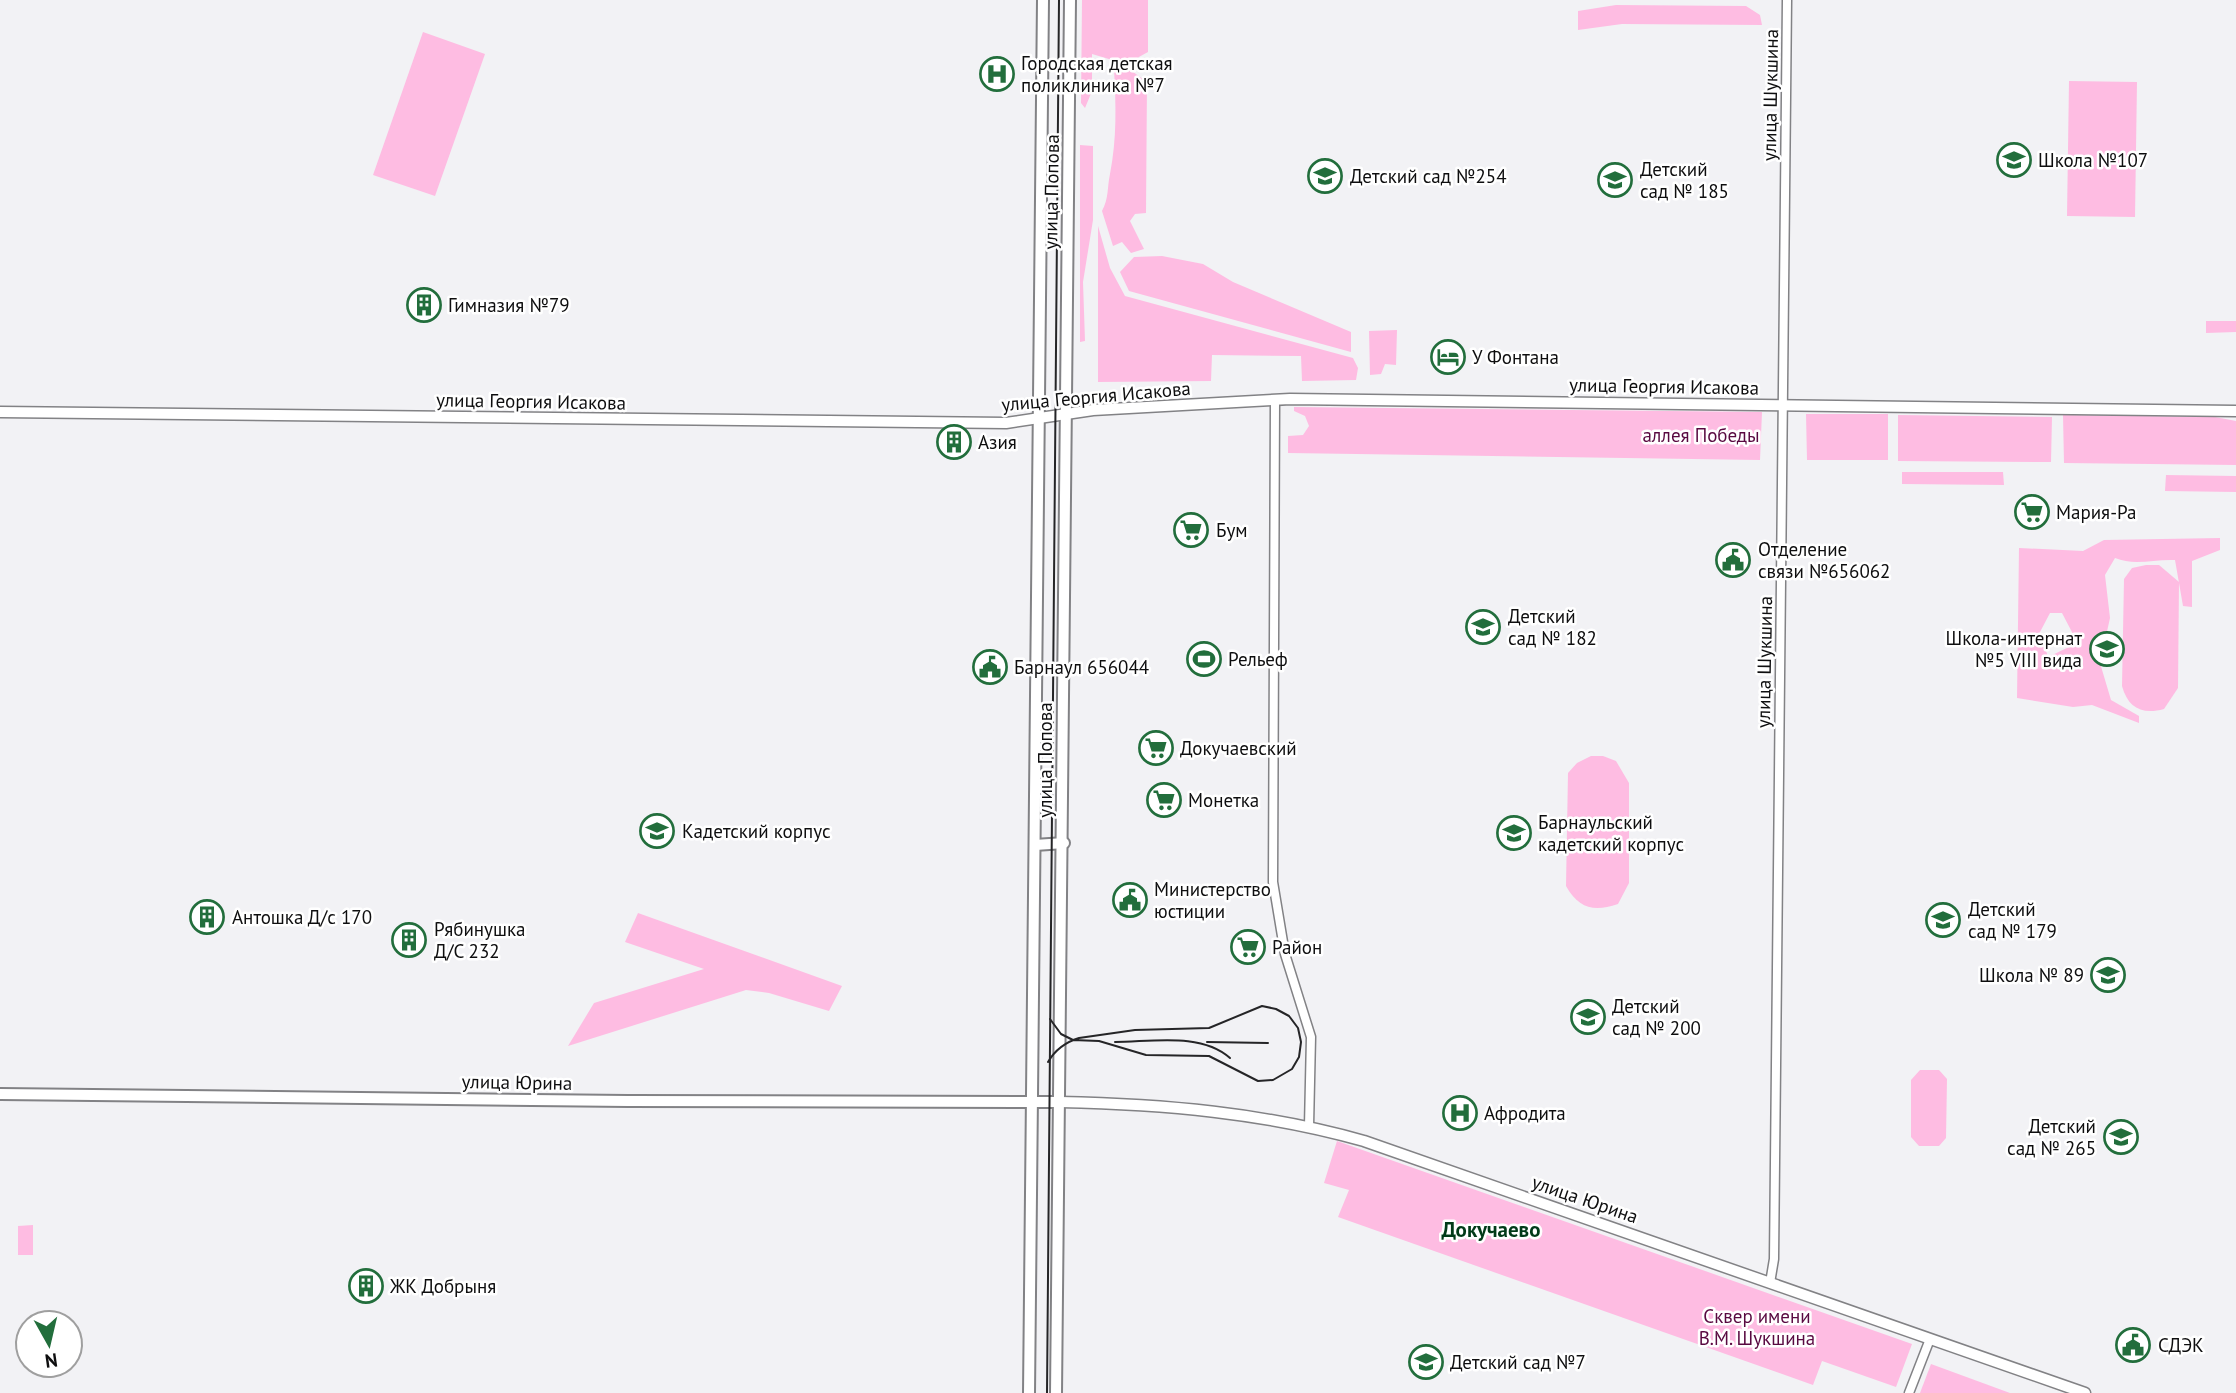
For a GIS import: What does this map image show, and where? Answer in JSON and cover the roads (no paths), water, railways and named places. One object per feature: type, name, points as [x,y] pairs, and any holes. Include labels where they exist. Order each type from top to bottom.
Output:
[{"type":"main road","name":"улица Попова","points":[[1029,1393],[1043,0]]},
{"type":"main road","name":"улица Попова","points":[[1056,1393],[1064,843],[1062,770],[1070,0]]},
{"type":"main road","points":[[1035,845],[1064,843]]},
{"type":"main road","name":"улица Юрина","points":[[0,1094],[1060,1102]]},
{"type":"street","name":"улица Шукшина","points":[[1770,1283],[1774,1259],[1777,1049],[1787,0]]},
{"type":"street","name":"улица Георгия Исакова","points":[[0,412],[987,423],[1038,420],[1093,410],[1275,400],[2236,411]]},
{"type":"street","points":[[1275,400],[1273,882],[1285,954],[1311,1037],[1309,1126]]},
{"type":"street","name":"улица Юрина","points":[[1060,1102],[1190,1109],[1309,1126],[1400,1153],[2085,1393]]},
{"type":"street","points":[[1909,1393],[1930,1339]]},
{"type":"tram line","points":[[1047,1393],[1059,0]]},
{"type":"tram line","points":[[1048,1062],[1061,1047],[1070,1042],[1074,1040],[1079,1038],[1135,1030],[1209,1028],[1262,1006],[1289,1016],[1298,1028],[1301,1042],[1299,1057],[1292,1069],[1273,1080],[1258,1081],[1209,1056],[1146,1055],[1099,1041],[1073,1040],[1061,1034],[1050,1019]]},
{"type":"tram line","points":[[1115,1042],[1190,1042],[1218,1050],[1230,1058]]},
{"type":"tram line","points":[[1207,1042],[1268,1043]]},
{"type":"place","name":"Городская детская поликлиника №7","points":[[997,74]]},
{"type":"place","name":"Школа №107","points":[[2014,160]]},
{"type":"place","name":"Детский сад №254","points":[[1325,176]]},
{"type":"place","name":"Детский сад № 185","points":[[1615,180]]},
{"type":"place","name":"Гимназия №79","points":[[424,305]]},
{"type":"place","name":"У Фонтана","points":[[1448,357]]},
{"type":"place","name":"Азия","points":[[954,442]]},
{"type":"place","name":"Мария-Ра","points":[[2032,512]]},
{"type":"place","name":"Бум","points":[[1191,530]]},
{"type":"place","name":"Отделение связи №656062","points":[[1733,560]]},
{"type":"place","name":"Детский сад № 182","points":[[1483,627]]},
{"type":"place","name":"Школа-интернат №5 VIII вида","points":[[2107,649]]},
{"type":"place","name":"Рельеф","points":[[1204,659]]},
{"type":"place","name":"Барнаул 656044","points":[[990,667]]},
{"type":"place","name":"Докучаевский","points":[[1156,748]]},
{"type":"place","name":"Монетка","points":[[1164,800]]},
{"type":"place","name":"Кадетский корпус","points":[[657,831]]},
{"type":"place","name":"Барнаульский кадетский корпус","points":[[1514,833]]},
{"type":"place","name":"Министерство юстиции","points":[[1130,900]]},
{"type":"place","name":"Антошка Д/с 170","points":[[207,917]]},
{"type":"place","name":"Детский сад № 179","points":[[1943,920]]},
{"type":"place","name":"Рябинушка Д/С 232","points":[[409,940]]},
{"type":"place","name":"Район","points":[[1248,947]]},
{"type":"place","name":"Школа № 89","points":[[2108,975]]},
{"type":"place","name":"Детский сад № 200","points":[[1588,1017]]},
{"type":"place","name":"Афродита","points":[[1460,1113]]},
{"type":"place","name":"Детский сад № 265","points":[[2121,1137]]},
{"type":"place","name":"ЖК Добрыня","points":[[366,1286]]},
{"type":"place","name":"СДЭК","points":[[2133,1345]]},
{"type":"place","name":"Детский сад №7","points":[[1426,1362]]},
{"type":"district","name":"Докучаево","points":[[1491,1230]]},
{"type":"park label","name":"аллея Победы","points":[[1701,435]]},
{"type":"park label","name":"Сквер имени В.М. Шукшина","points":[[1757,1327]]}]
